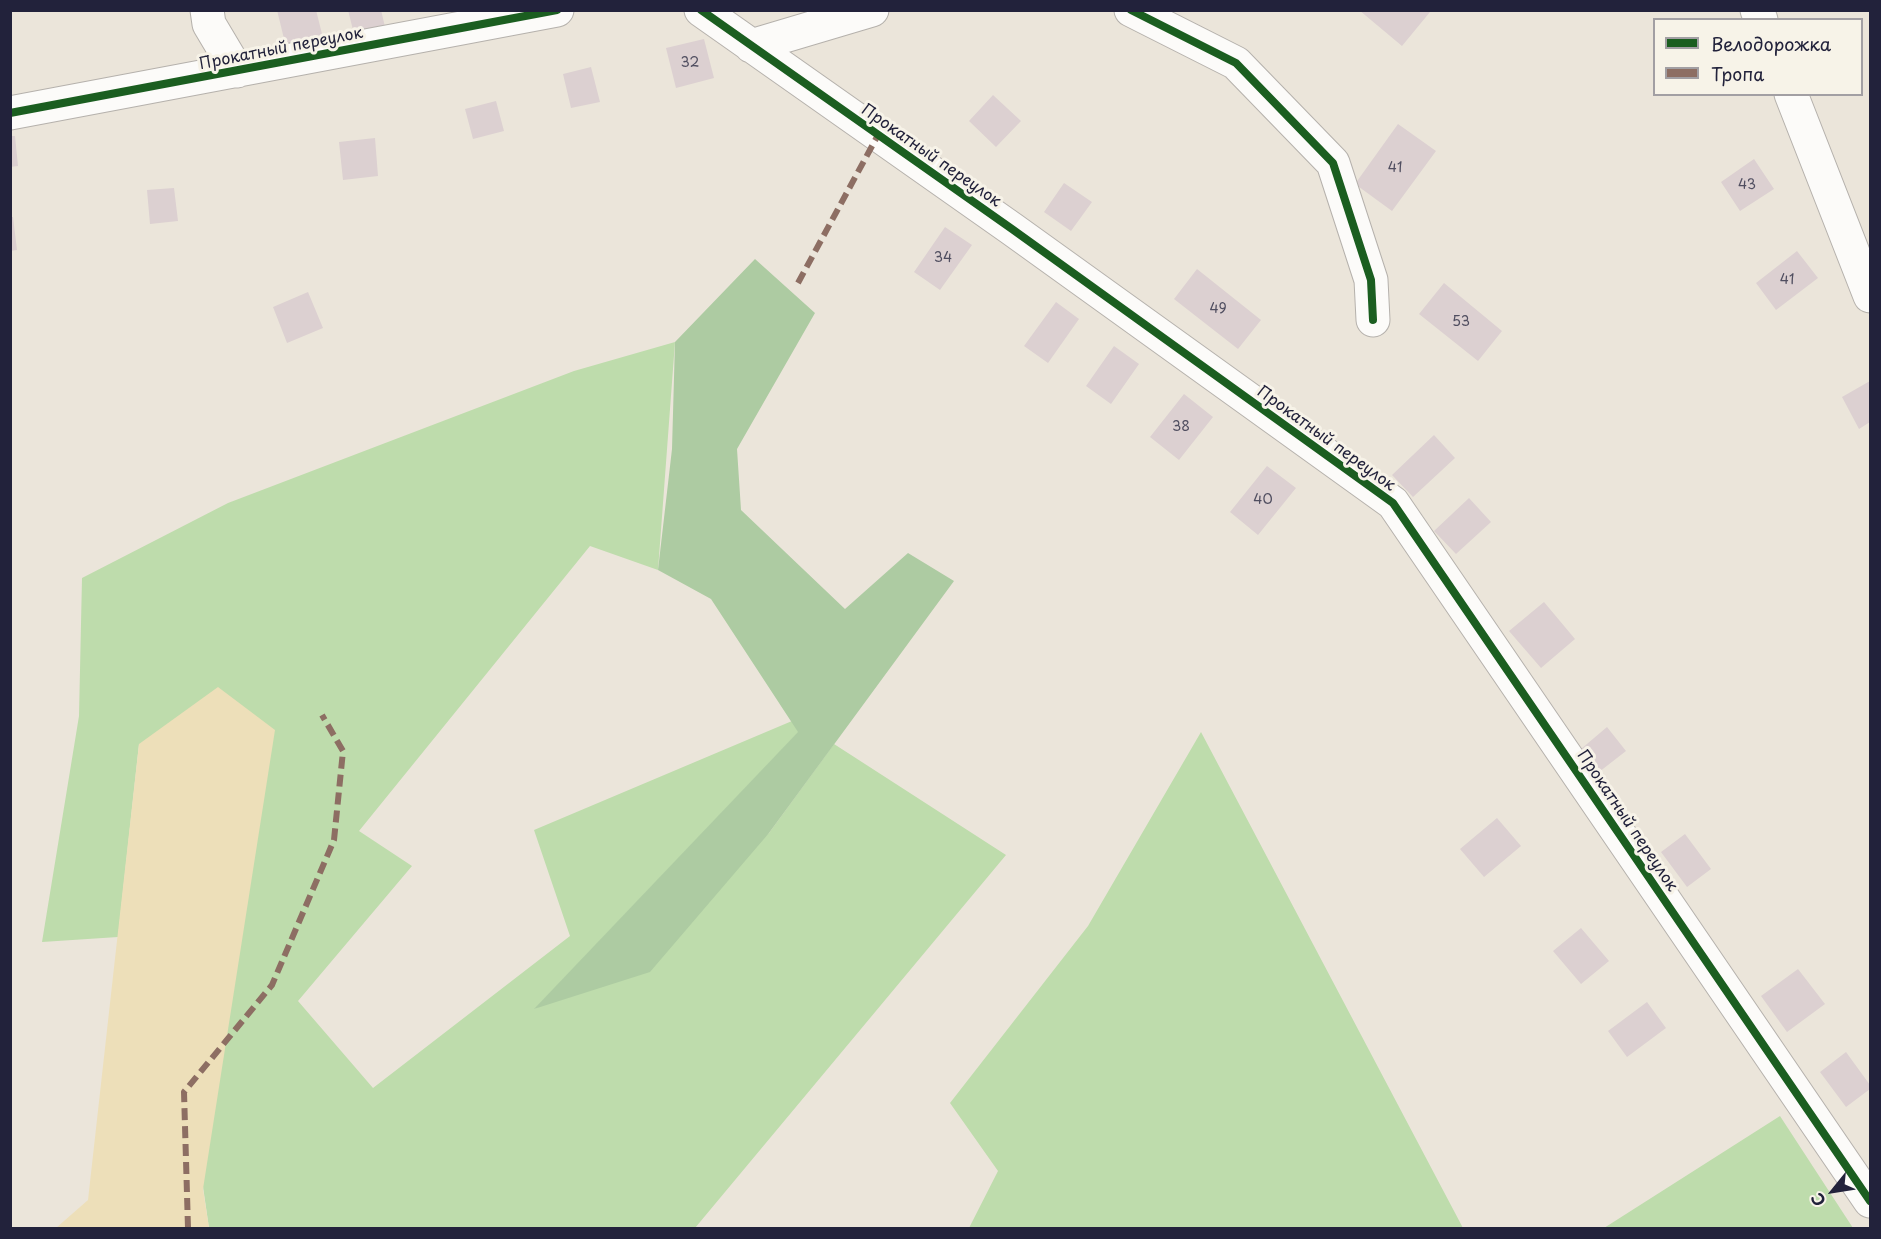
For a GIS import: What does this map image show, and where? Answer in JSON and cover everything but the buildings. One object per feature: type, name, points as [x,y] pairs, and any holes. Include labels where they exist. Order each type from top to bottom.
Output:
[{"type":"street","name":"Прокатный переулок","points":[[207,10],[209,24],[237,71]]},
{"type":"street","name":"Прокатный переулок","points":[[10,113],[557,10]]},
{"type":"street","name":"Прокатный переулок","points":[[701,10],[1012,229],[1393,503],[1870,1201]]},
{"type":"street","points":[[751,46],[872,10]]},
{"type":"street","points":[[1131,10],[1236,63],[1333,164],[1371,280],[1373,320]]},
{"type":"street","points":[[1792,96],[1870,296]]},
{"type":"green space","points":[[755,259],[815,313],[737,449],[741,510],[845,609],[908,553],[954,581],[769,833],[650,972],[534,1009],[798,732],[711,599],[658,570],[672,449],[675,342]]},
{"type":"green space","points":[[675,342],[658,570],[590,546],[359,831],[412,866],[298,1001],[373,1088],[570,936],[534,830],[792,721],[799,732],[535,1009],[769,833],[834,744],[1006,855],[695,1228],[209,1228],[139,744],[118,937],[42,942],[79,716],[82,578],[228,503],[574,371]]},
{"type":"green space","points":[[1201,732],[1463,1228],[969,1228],[998,1171],[950,1103],[1088,926]]},
{"type":"green space","points":[[1780,1116],[1853,1228],[1604,1228]]},
{"type":"sand","points":[[218,687],[275,730],[203,1189],[209,1228],[56,1228],[88,1200],[139,744]]},
{"type":"marked path","points":[[798,283],[878,135]]},
{"type":"marked path","points":[[188,1228],[184,1092],[272,985],[334,840],[343,751],[322,715]]},
{"type":"cycle path","points":[[10,113],[557,10]]},
{"type":"cycle path","points":[[701,10],[1012,229],[1393,503],[1870,1201]]},
{"type":"cycle path","points":[[1131,10],[1236,63],[1333,163],[1371,280],[1373,320]]}]
